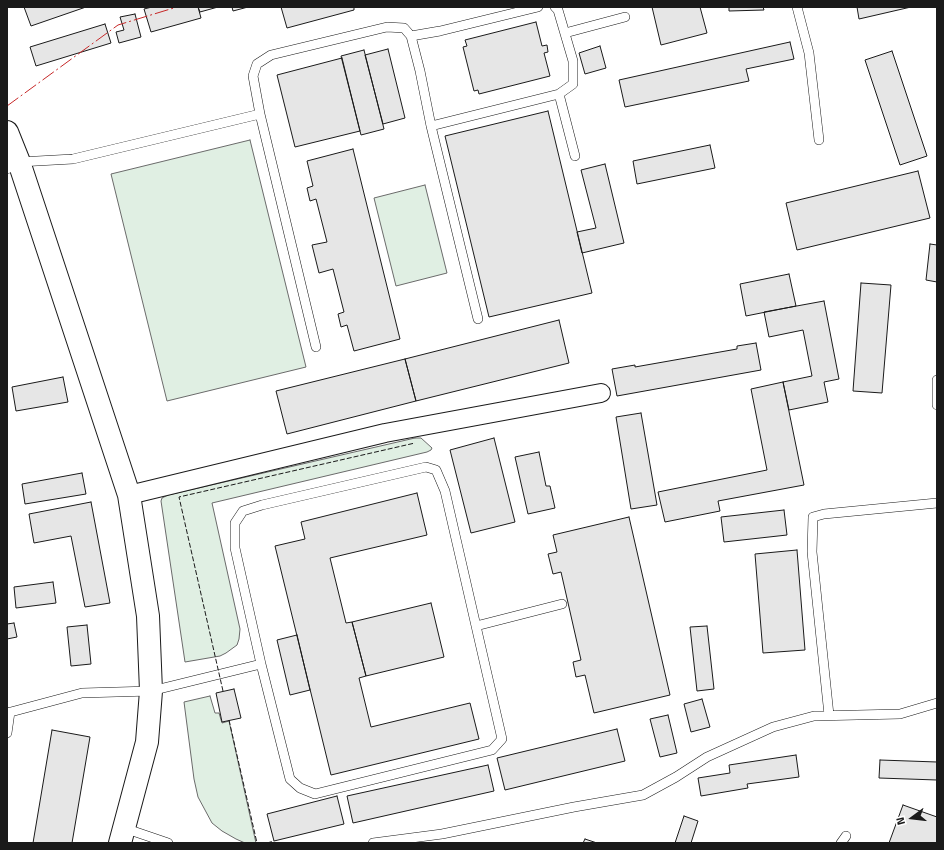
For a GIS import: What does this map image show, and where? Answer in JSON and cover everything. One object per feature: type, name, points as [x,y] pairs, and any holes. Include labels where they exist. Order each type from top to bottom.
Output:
[{"type":"main road","points":[[7,132],[13,166],[129,495],[148,616],[151,691],[147,742],[122,835]]},
{"type":"street","points":[[129,495],[385,433],[601,393]]},
{"type":"lane","points":[[411,36],[440,31],[538,7]]},
{"type":"lane","points":[[431,126],[559,94],[573,84],[573,61],[558,10],[555,7]]},
{"type":"lane","points":[[797,7],[809,53],[820,140]]},
{"type":"lane","points":[[565,33],[625,17]]},
{"type":"lane","points":[[316,347],[260,114],[253,76],[257,64],[271,56],[387,27],[404,28],[411,36],[431,126],[478,319]]},
{"type":"lane","points":[[559,94],[575,156]]},
{"type":"lane","points":[[13,166],[73,159],[260,114]]},
{"type":"lane","points":[[937,380],[937,405]]},
{"type":"lane","points":[[426,467],[436,470],[445,491],[476,626],[502,739],[492,750],[315,794],[300,788],[290,779],[261,664],[236,548],[235,523],[243,511],[262,505],[426,467]]},
{"type":"lane","points":[[830,715],[812,552],[814,516],[937,503]]},
{"type":"lane","points":[[476,626],[562,604]]},
{"type":"lane","points":[[7,733],[8,713],[82,693],[151,691],[261,664]]},
{"type":"lane","points":[[373,843],[442,834],[574,807],[643,795],[676,777],[707,757],[773,727],[814,716],[900,714],[937,703]]},
{"type":"lane","points":[[122,835],[168,843]]},
{"type":"green space","points":[[250,140],[306,367],[167,401],[111,174]]},
{"type":"green space","points":[[425,185],[447,273],[396,286],[374,198]]},
{"type":"green space","points":[[415,438],[421,438],[432,448],[431,450],[212,503],[240,629],[239,639],[237,645],[220,656],[185,662],[161,501],[162,498],[168,495]]},
{"type":"green space","points":[[210,696],[215,713],[219,713],[222,723],[229,721],[256,843],[245,843],[222,831],[212,823],[198,797],[194,779],[184,702]]},
{"type":"building","points":[[24,7],[86,7],[31,26]]},
{"type":"building","points":[[152,7],[198,7],[201,18],[151,32],[144,9]]},
{"type":"building","points":[[198,7],[218,7],[200,12]]},
{"type":"building","points":[[232,7],[248,7],[233,11]]},
{"type":"building","points":[[281,7],[354,7],[354,10],[287,28]]},
{"type":"building","points":[[652,7],[700,7],[707,33],[661,45]]},
{"type":"building","points":[[729,7],[763,7],[764,10],[729,11]]},
{"type":"building","points":[[857,7],[911,7],[859,19]]},
{"type":"building","points":[[135,14],[141,37],[119,43],[116,32],[124,30],[120,17]]},
{"type":"building","points":[[536,22],[542,46],[547,45],[548,52],[544,53],[550,76],[479,94],[478,90],[474,91],[463,47],[467,46],[465,40]]},
{"type":"building","points":[[105,24],[111,43],[36,66],[30,47]]},
{"type":"building","points":[[790,42],[794,59],[746,69],[749,81],[625,107],[619,80]]},
{"type":"building","points":[[600,46],[606,68],[585,74],[579,53]]},
{"type":"building","points":[[388,49],[405,118],[383,124],[365,55]]},
{"type":"building","points":[[364,50],[384,129],[361,135],[341,56]]},
{"type":"building","points":[[892,51],[927,156],[900,165],[865,60]]},
{"type":"building","points":[[342,58],[360,131],[295,147],[277,75]]},
{"type":"building","points":[[548,111],[592,293],[489,317],[445,136]]},
{"type":"building","points":[[710,145],[715,168],[637,184],[633,161]]},
{"type":"building","points":[[353,149],[400,339],[354,351],[347,325],[341,327],[338,314],[344,312],[333,269],[319,273],[312,245],[327,242],[316,199],[310,201],[307,188],[313,186],[307,161]]},
{"type":"building","points":[[605,164],[624,243],[582,253],[577,232],[596,228],[581,170]]},
{"type":"building","points":[[918,171],[930,218],[797,250],[786,203]]},
{"type":"building","points":[[930,244],[937,245],[937,282],[926,280]]},
{"type":"building","points":[[789,274],[796,306],[746,316],[740,284]]},
{"type":"building","points":[[861,283],[891,285],[882,393],[853,391]]},
{"type":"building","points":[[824,301],[839,379],[824,382],[828,402],[789,410],[783,382],[812,376],[803,330],[769,337],[764,312]]},
{"type":"building","points":[[559,320],[569,363],[416,401],[405,359]]},
{"type":"building","points":[[756,343],[761,370],[617,396],[612,369],[635,365],[635,367],[737,349],[737,346]]},
{"type":"building","points":[[405,359],[416,401],[287,434],[276,391]]},
{"type":"building","points":[[63,377],[68,402],[16,411],[12,387]]},
{"type":"building","points":[[783,382],[804,485],[718,501],[720,511],[665,522],[658,492],[767,470],[751,389]]},
{"type":"building","points":[[641,413],[657,505],[631,509],[616,417]]},
{"type":"building","points":[[494,438],[515,522],[471,533],[450,450]]},
{"type":"building","points":[[539,452],[546,486],[550,486],[555,508],[528,514],[515,457]]},
{"type":"building","points":[[82,473],[86,494],[25,504],[22,484]]},
{"type":"building","points":[[417,493],[427,535],[330,558],[346,623],[352,622],[366,676],[359,678],[371,727],[470,703],[479,739],[331,775],[275,546],[305,539],[301,522]]},
{"type":"building","points":[[91,502],[110,603],[85,607],[71,536],[34,543],[29,514]]},
{"type":"building","points":[[784,510],[787,535],[724,542],[721,517]]},
{"type":"building","points":[[629,517],[670,695],[594,713],[585,675],[576,677],[573,662],[581,660],[561,572],[553,574],[548,554],[557,552],[553,535]]},
{"type":"building","points":[[797,550],[805,650],[763,653],[755,554]]},
{"type":"building","points":[[53,582],[56,603],[16,608],[14,587]]},
{"type":"building","points":[[431,603],[444,657],[366,676],[352,622]]},
{"type":"building","points":[[14,623],[17,637],[7,639],[7,624]]},
{"type":"building","points":[[87,625],[91,664],[71,666],[67,627]]},
{"type":"building","points":[[707,626],[714,689],[697,691],[690,627]]},
{"type":"building","points":[[297,635],[310,690],[290,695],[277,640]]},
{"type":"building","points":[[234,689],[241,718],[222,722],[216,693]]},
{"type":"building","points":[[702,699],[710,727],[691,732],[684,704]]},
{"type":"building","points":[[668,715],[677,753],[660,757],[650,719]]},
{"type":"building","points":[[617,729],[625,761],[505,790],[497,758]]},
{"type":"building","points":[[52,730],[90,737],[72,843],[33,843]]},
{"type":"building","points":[[796,755],[799,777],[747,784],[748,788],[701,796],[698,778],[730,773],[729,765]]},
{"type":"building","points":[[880,760],[937,762],[937,780],[879,778]]},
{"type":"building","points":[[488,765],[494,791],[353,823],[347,796]]},
{"type":"building","points":[[337,796],[344,824],[274,841],[267,814]]},
{"type":"building","points":[[903,805],[937,817],[937,843],[889,843]]},
{"type":"building","points":[[684,816],[698,821],[691,843],[675,843]]},
{"type":"building","points":[[585,839],[597,843],[583,843]]},
{"type":"fence","points":[[223,691],[179,497],[415,443]]},
{"type":"fence","points":[[229,720],[257,843]]},
{"type":"fence","points":[[267,843],[274,841]]},
{"type":"power","points":[[7,106],[118,25],[177,7]]}]
